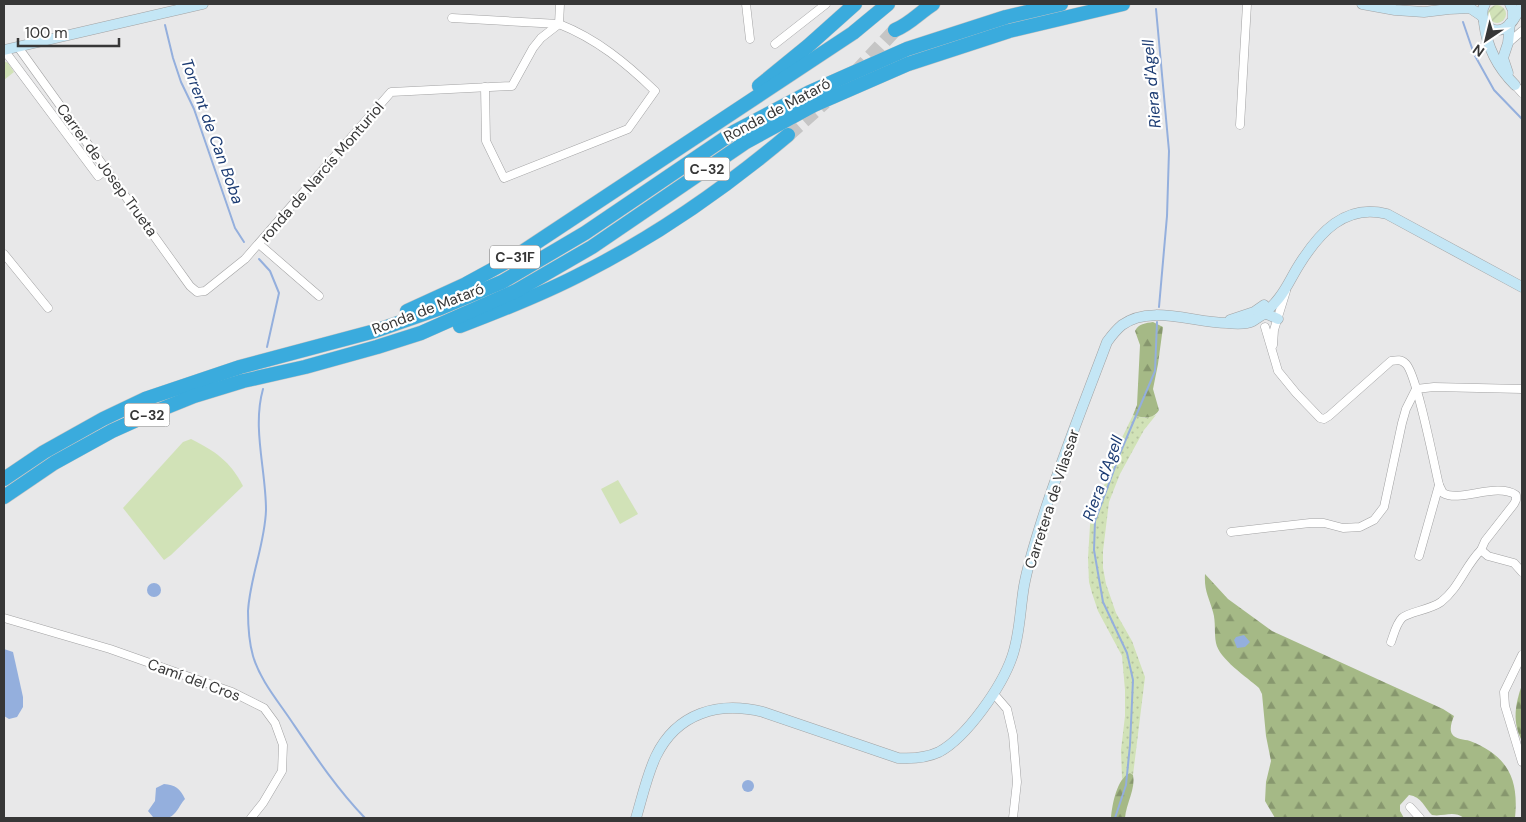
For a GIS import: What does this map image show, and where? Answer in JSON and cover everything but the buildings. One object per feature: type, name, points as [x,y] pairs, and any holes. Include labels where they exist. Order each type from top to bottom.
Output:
[{"type":"highway","points":[[712,127],[715,120],[808,46],[855,4]]},
{"type":"highway","name":"C-31F","points":[[375,331],[385,321],[466,284],[510,260],[853,33],[888,4]]},
{"type":"highway","points":[[915,4],[895,30],[904,26],[921,11],[934,4]]},
{"type":"highway","name":"Ronda de Mataró","points":[[4,479],[44,452],[103,419],[146,400],[232,370],[375,331],[438,309],[502,282],[585,234],[734,132],[810,92],[906,49],[1006,17],[1061,4]]},
{"type":"highway","name":"Ronda de Mataró","points":[[4,497],[54,464],[112,431],[194,396],[243,381],[305,367],[377,347],[421,333],[471,312],[548,274],[746,142],[814,105],[908,64],[1009,31],[1123,4]]},
{"type":"highway","points":[[421,333],[431,336],[485,317],[538,295],[591,269],[659,229],[716,191],[788,135]]},
{"type":"street","points":[[107,170],[98,176],[4,50],[165,8],[204,4]]},
{"type":"street","points":[[559,24],[560,4]]},
{"type":"street","points":[[746,4],[750,39]]},
{"type":"street","points":[[775,44],[826,4]]},
{"type":"street","points":[[1240,124],[1247,4]]},
{"type":"street","points":[[1362,4],[1395,10],[1424,12],[1470,8],[1488,27],[1497,30],[1508,27],[1522,6]]},
{"type":"street","points":[[1395,4],[1424,6],[1451,4]]},
{"type":"street","points":[[1485,4],[1482,8],[1483,20],[1494,59],[1501,71],[1522,93]]},
{"type":"street","points":[[1510,4],[1513,10],[1508,43],[1503,58],[1505,67],[1515,85]]},
{"type":"street","points":[[452,18],[559,24],[574,29],[628,64],[655,91],[628,128],[504,178],[486,141],[485,87]]},
{"type":"street","name":"ronda de Narcís Monturiol","points":[[197,292],[205,291],[245,259],[391,92],[512,86],[533,48],[559,24]]},
{"type":"street","points":[[1488,42],[1496,45],[1508,43],[1522,30]]},
{"type":"street","name":"Carrer de Josep Trueta","points":[[18,47],[190,286],[197,292]]},
{"type":"street","points":[[1259,322],[1272,307],[1299,264],[1324,232],[1337,221],[1361,211],[1375,211],[1387,214],[1522,287]]},
{"type":"street","points":[[258,244],[319,296]]},
{"type":"street","points":[[4,254],[48,308]]},
{"type":"street","points":[[1211,323],[1254,312],[1264,305],[1286,283]]},
{"type":"street","points":[[1273,349],[1276,323],[1286,283]]},
{"type":"street","name":"Carretera de Vilassar","points":[[636,818],[656,757],[663,744],[685,721],[714,709],[748,708],[898,758],[912,759],[933,754],[952,743],[994,694],[1013,655],[1026,576],[1042,519],[1107,342],[1113,333],[1131,320],[1156,314],[1211,323],[1243,324],[1259,322]]},
{"type":"street","points":[[1259,322],[1267,314],[1276,323]]},
{"type":"street","points":[[1232,319],[1259,322]]},
{"type":"street","points":[[1259,322],[1273,349],[1278,371],[1320,418],[1324,419],[1329,416],[1391,362],[1399,360],[1405,363],[1416,389],[1439,485],[1443,494],[1452,497],[1478,492],[1509,492],[1516,496],[1514,504],[1485,541],[1481,550],[1471,560],[1468,568],[1452,591],[1442,601],[1432,607],[1403,616],[1396,625],[1391,642]]},
{"type":"street","points":[[1416,389],[1434,387],[1522,389]]},
{"type":"street","points":[[1231,532],[1310,523],[1344,528],[1360,527],[1374,520],[1384,507],[1406,408],[1416,389]]},
{"type":"street","points":[[1419,556],[1439,485]]},
{"type":"street","points":[[1481,550],[1488,556],[1514,562],[1522,572]]},
{"type":"street","name":"Camí del Cros","points":[[4,618],[119,652],[232,692],[264,708],[275,723],[283,744],[282,771],[263,803],[251,818]]},
{"type":"street","points":[[1522,655],[1504,692],[1505,706],[1522,762]]},
{"type":"street","points":[[994,694],[1007,709],[1013,735],[1017,782],[1014,818]]},
{"type":"street","points":[[1410,806],[1420,818]]},
{"type":"green space","points":[[1493,5],[1501,5],[1506,10],[1504,21],[1493,23],[1488,18],[1488,10]]},
{"type":"green space","points":[[4,61],[8,63],[14,72],[4,80]]},
{"type":"green space","points":[[1153,322],[1163,327],[1153,389],[1159,410],[1151,417],[1144,417],[1133,415],[1137,405],[1140,345],[1135,331],[1140,325]]},
{"type":"green space","points":[[1133,415],[1145,418],[1156,415],[1144,430],[1120,474],[1109,502],[1103,551],[1103,568],[1106,584],[1116,613],[1132,641],[1145,677],[1133,775],[1130,773],[1122,779],[1121,750],[1125,716],[1125,690],[1122,656],[1098,611],[1089,582],[1088,558],[1090,525],[1118,446]]},
{"type":"green space","points":[[191,439],[227,463],[243,486],[164,560],[123,508],[183,442]]},
{"type":"green space","points":[[618,480],[638,514],[620,524],[601,489]]},
{"type":"green space","points":[[1205,574],[1228,599],[1272,631],[1443,709],[1454,716],[1451,732],[1454,736],[1483,747],[1494,754],[1508,770],[1513,780],[1515,792],[1515,818],[1464,818],[1456,814],[1432,815],[1420,800],[1409,795],[1400,805],[1400,811],[1404,818],[1275,818],[1265,801],[1266,782],[1271,761],[1266,736],[1262,694],[1259,688],[1234,667],[1218,649],[1215,639],[1214,616],[1206,590]]},
{"type":"green space","points":[[1522,685],[1522,741],[1517,727],[1516,713]]},
{"type":"green space","points":[[1130,773],[1133,775],[1134,780],[1125,818],[1111,818],[1114,799],[1119,786],[1125,776]]},
{"type":"water","points":[[151,583],[157,583],[161,590],[157,597],[151,597],[147,593],[147,587]]},
{"type":"water","points":[[1244,635],[1250,642],[1245,647],[1237,648],[1234,640],[1236,637]]},
{"type":"water","points":[[4,649],[13,652],[23,697],[23,707],[17,717],[9,719],[4,716]]},
{"type":"water","points":[[746,780],[750,780],[754,786],[750,792],[746,792],[742,788],[742,784]]},
{"type":"water","points":[[164,784],[177,788],[185,799],[172,816],[165,818],[153,817],[148,811],[155,801],[156,788]]},
{"type":"waterway","name":"Riera d'Agell","points":[[1156,9],[1169,151],[1167,216],[1159,307]]},
{"type":"waterway","points":[[1463,22],[1474,54],[1494,90],[1522,119]]},
{"type":"waterway","name":"Torrent de Can Boba","points":[[165,25],[181,82],[194,109],[235,228],[244,242]]},
{"type":"waterway","name":"Torrent de Can Boba","points":[[259,259],[270,271],[279,293],[267,347]]},
{"type":"waterway","name":"Riera d'Agell","points":[[1115,818],[1126,785],[1133,680],[1127,653],[1103,602],[1094,550],[1095,521],[1121,451],[1155,371],[1157,322]]},
{"type":"waterway","name":"Torrent de Can Boba","points":[[263,389],[260,404],[259,434],[266,510],[263,535],[249,598],[249,634],[252,651],[256,665],[275,698],[327,772],[365,818]]},
{"type":"tunnel","points":[[856,72],[895,30]]},
{"type":"tunnel","points":[[788,135],[825,102]]}]
